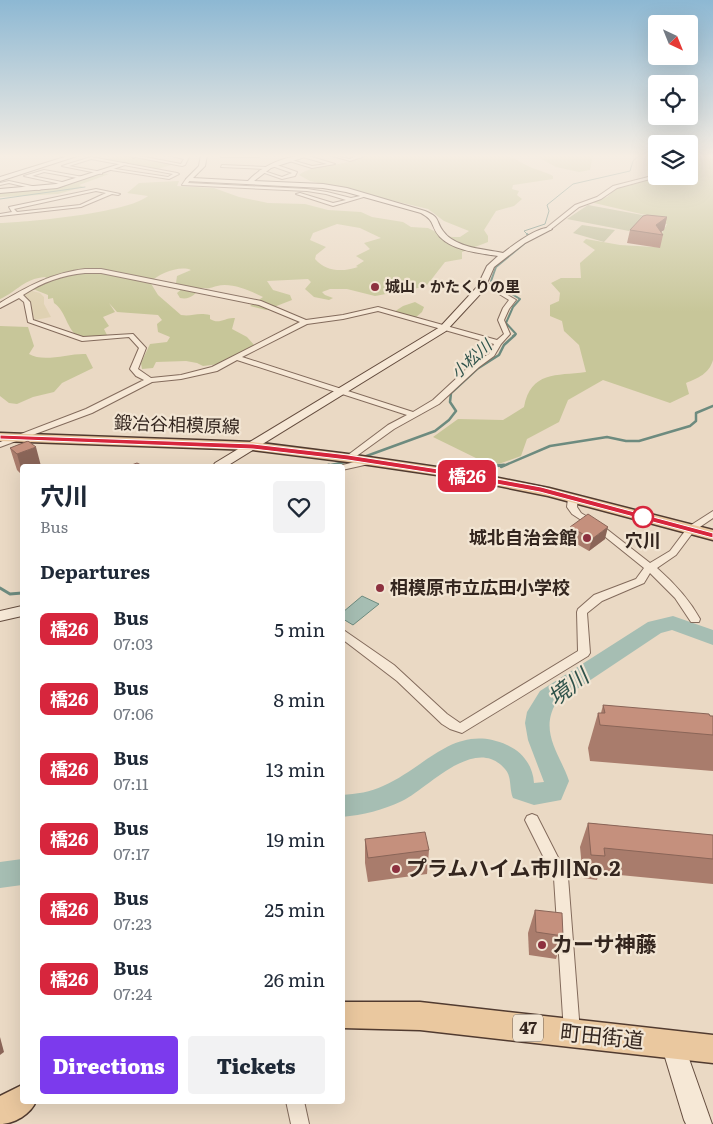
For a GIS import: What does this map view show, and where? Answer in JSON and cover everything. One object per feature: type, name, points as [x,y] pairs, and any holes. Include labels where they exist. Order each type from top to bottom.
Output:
[{"type":"main road","name":"鍛冶谷相模原線","points":[[0,437],[253,446],[464,475],[573,498],[713,535]]},
{"type":"main road","name":"町田街道","points":[[345,1015],[420,1016],[713,1049]]},
{"type":"main road","points":[[0,1112],[20,1101]]},
{"type":"street","points":[[14,207],[11,208],[16,214]]},
{"type":"street","points":[[0,215],[55,207]]},
{"type":"street","points":[[404,207],[430,215],[438,223],[441,234],[461,246],[504,255]]},
{"type":"street","points":[[222,464],[442,328],[484,283],[491,266],[530,237],[548,229],[575,207]]},
{"type":"street","points":[[0,306],[50,277],[78,271],[101,272],[261,303],[305,322]]},
{"type":"street","points":[[354,461],[391,428],[436,402],[470,370],[492,355],[498,343],[506,337],[501,320],[512,300],[484,283]]},
{"type":"street","points":[[16,296],[21,296],[26,302],[30,321],[82,339],[132,334],[143,348],[134,369],[138,374],[150,380]]},
{"type":"street","points":[[0,444],[89,411],[150,380],[199,373],[238,358],[305,322],[343,317],[378,309],[498,343]]},
{"type":"street","points":[[238,358],[415,415]]},
{"type":"street","points":[[573,498],[572,506],[575,513],[622,545],[649,568],[689,607],[695,619]]},
{"type":"street","points":[[345,635],[411,684],[436,712],[454,726],[462,728],[584,653],[582,612],[598,598],[640,581],[649,568],[673,553],[691,529],[713,514]]},
{"type":"street","points":[[0,616],[20,611]]},
{"type":"street","points":[[532,820],[561,877],[572,1033]]},
{"type":"street","points":[[673,1044],[693,1111],[699,1124]]},
{"type":"street","points":[[296,1104],[300,1124]]},
{"type":"shaded area","points":[[29,290],[40,293],[44,297],[44,304],[51,317],[35,320],[28,298],[22,294]]},
{"type":"shaded area","points":[[362,596],[379,604],[353,625],[345,620],[345,610]]},
{"type":"green space","points":[[118,207],[318,207],[328,210],[361,212],[372,217],[403,222],[411,227],[428,228],[444,236],[460,237],[469,231],[444,221],[428,209],[421,207],[509,207],[496,211],[484,230],[488,236],[488,242],[462,252],[462,259],[445,262],[427,285],[418,288],[375,296],[347,289],[330,289],[322,292],[333,298],[329,300],[314,297],[305,289],[311,282],[308,279],[267,281],[273,290],[290,295],[292,300],[266,310],[250,306],[263,297],[228,285],[202,288],[190,297],[180,298],[177,293],[184,287],[176,283],[177,276],[191,270],[169,271],[150,282],[158,295],[181,315],[210,315],[210,319],[214,321],[235,318],[232,329],[247,337],[255,346],[220,364],[203,366],[186,361],[156,362],[153,368],[142,369],[141,363],[150,344],[167,342],[170,337],[158,332],[157,324],[162,320],[158,315],[117,312],[109,303],[115,312],[103,317],[109,326],[104,329],[107,335],[83,338],[70,328],[62,311],[54,303],[53,298],[48,299],[48,295],[33,289],[48,280],[45,277],[31,280],[0,299],[0,223],[77,216]],"holes":[[[337,224],[360,228],[381,238],[364,243],[370,249],[356,256],[364,261],[356,266],[358,267],[346,270],[329,269],[319,263],[315,259],[316,255],[326,247],[310,240],[313,233]]]},
{"type":"green space","points":[[584,207],[601,207],[653,217],[666,225],[662,229],[635,226],[629,231],[567,219]]},
{"type":"green space","points":[[613,207],[713,207],[713,360],[706,372],[686,383],[689,394],[670,403],[603,380],[568,400],[559,422],[527,439],[521,456],[493,466],[482,467],[480,460],[433,437],[458,419],[503,420],[524,407],[527,395],[539,381],[555,375],[586,372],[579,345],[564,331],[562,321],[550,316],[550,305],[559,301],[560,293],[551,283],[561,278],[581,278],[580,263],[595,250],[583,242],[586,239],[620,245],[654,247],[667,224],[657,222],[654,217]]},
{"type":"green space","points":[[582,225],[615,230],[604,242],[573,233]]},
{"type":"green space","points":[[415,302],[424,307],[422,312],[415,318],[394,312],[403,306]]},
{"type":"green space","points":[[0,326],[28,327],[34,346],[29,354],[35,357],[49,358],[86,354],[93,368],[62,383],[54,392],[33,397],[17,404],[9,403],[0,396]]},
{"type":"building","points":[[643,216],[667,217],[656,225],[663,235],[630,230]]},
{"type":"building","points":[[28,441],[36,447],[17,454],[10,448]]},
{"type":"building","points":[[588,514],[608,527],[592,539],[570,527]]},
{"type":"building","points":[[603,705],[709,714],[713,716],[713,735],[600,725],[598,713],[605,713]]},
{"type":"building","points":[[588,823],[713,835],[713,859],[604,848],[605,856],[591,855]]},
{"type":"building","points":[[425,832],[429,850],[368,858],[365,839]]},
{"type":"building","points":[[535,910],[562,913],[563,936],[536,932]]},
{"type":"waterway","name":"小松川","points":[[530,237],[524,231],[545,224],[549,211],[548,207]]},
{"type":"waterway","name":"小松川","points":[[513,336],[516,334],[506,323],[513,307],[520,299],[491,281],[496,267],[525,243]]},
{"type":"waterway","name":"小松川","points":[[361,458],[435,431],[449,420],[456,411],[450,402],[451,393],[477,369],[499,355],[504,345],[515,335]]},
{"type":"waterway","points":[[501,467],[550,446],[607,437],[626,441],[639,441],[690,426],[696,421],[696,413],[713,406]]},
{"type":"waterway","name":"小松川","points":[[336,464],[350,461]]},
{"type":"waterway","points":[[455,470],[504,465]]},
{"type":"waterway","name":"小松川","points":[[0,588],[10,594],[20,593]]},
{"type":"waterway","name":"境川","points":[[345,806],[368,802],[394,793],[447,758],[461,751],[476,747],[491,748],[510,758],[519,770],[522,779],[522,790],[534,794],[552,792],[557,781],[540,740],[537,723],[538,714],[548,697],[655,627],[673,623],[713,638]]},
{"type":"waterway","name":"境川","points":[[0,875],[20,872]]},
{"type":"bus line","name":"橋26","points":[[0,437],[237,447],[253,446],[348,458],[464,475],[541,490],[713,535]]},
{"type":"place","name":"城山・かたくりの里","points":[[375,287]]},
{"type":"place","name":"穴川","points":[[643,517]]},
{"type":"place","name":"城北自治会館","points":[[587,538]]},
{"type":"place","name":"相模原市立広田小学校","points":[[380,588]]},
{"type":"place","name":"プラムハイム市川No.2","points":[[396,869]]},
{"type":"place","name":"カーサ神藤","points":[[542,945]]}]
